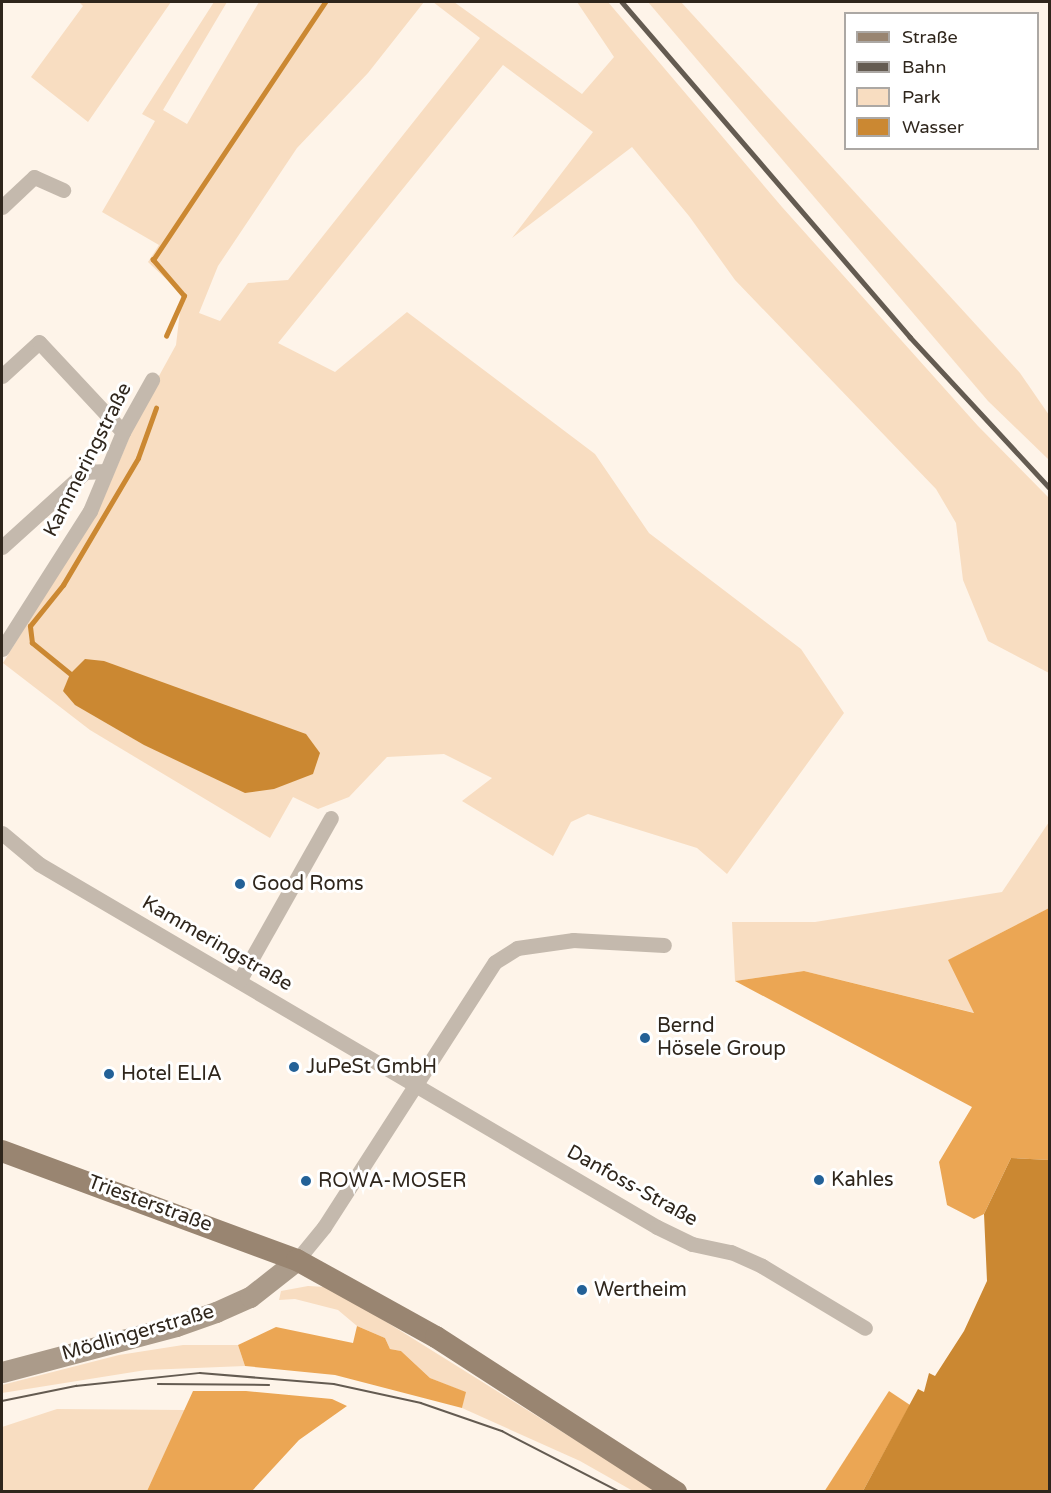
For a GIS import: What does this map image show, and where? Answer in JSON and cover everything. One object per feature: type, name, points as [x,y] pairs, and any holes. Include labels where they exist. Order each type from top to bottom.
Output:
[{"type":"main road","name":"Triesterstraße","points":[[2,1152],[297,1260],[436,1337],[676,1491]]},
{"type":"street","points":[[2,207],[34,177],[63,190]]},
{"type":"street","points":[[2,376],[39,342],[123,432]]},
{"type":"street","name":"Kammeringstraße","points":[[2,649],[90,512],[123,432],[152,380]]},
{"type":"street","points":[[2,548],[85,472],[105,471]]},
{"type":"street","points":[[239,981],[331,818]]},
{"type":"street","name":"Kammeringstraße","points":[[2,833],[39,864],[415,1086]]},
{"type":"street","points":[[297,1260],[324,1227],[495,962],[517,948],[573,940],[664,945]]},
{"type":"street","name":"Danfoss-Straße","points":[[415,1086],[657,1227],[692,1244],[731,1252],[762,1266],[865,1328]]},
{"type":"street","name":"Mödlingerstraße","points":[[2,1371],[176,1326],[216,1312],[250,1297],[297,1260]]},
{"type":"green space","points":[[79,2],[171,2],[88,122],[31,77],[83,6]]},
{"type":"green space","points":[[214,2],[227,2],[163,110],[187,124],[259,2],[424,2],[368,73],[297,148],[218,266],[199,313],[220,321],[248,283],[288,280],[480,38],[433,2],[454,2],[582,94],[614,57],[577,2],[608,2],[782,207],[978,426],[1049,498],[1049,673],[988,641],[963,580],[956,523],[936,489],[735,280],[689,216],[632,147],[512,238],[593,132],[503,65],[278,343],[335,372],[407,312],[595,454],[649,533],[801,649],[844,713],[727,874],[697,848],[588,814],[571,822],[553,856],[462,801],[492,778],[444,754],[387,757],[349,797],[318,809],[293,797],[270,838],[90,730],[3,663],[102,502],[143,405],[176,345],[182,294],[148,262],[159,245],[102,212],[155,121],[142,114]]},
{"type":"green space","points":[[648,2],[681,2],[1020,373],[1049,415],[1049,460],[988,401]]},
{"type":"green space","points":[[1049,822],[1049,908],[949,960],[975,1013],[804,971],[735,981],[732,922],[815,922],[1002,892]]},
{"type":"green space","points":[[308,1286],[326,1287],[372,1313],[657,1491],[633,1491],[580,1461],[462,1408],[465,1392],[430,1378],[401,1351],[390,1349],[385,1338],[357,1326],[338,1310],[295,1299],[279,1300],[281,1291]]},
{"type":"green space","points":[[183,1345],[238,1345],[245,1366],[146,1370],[2,1393],[2,1385],[119,1355]]},
{"type":"green space","points":[[57,1409],[185,1410],[147,1491],[2,1492],[2,1427]]},
{"type":"shaded area","points":[[1049,908],[1049,1160],[1011,1158],[984,1214],[974,1219],[947,1205],[939,1162],[972,1107],[735,981],[804,971],[974,1013],[948,960]]},
{"type":"shaded area","points":[[357,1326],[385,1338],[390,1349],[401,1351],[430,1378],[466,1392],[462,1408],[335,1375],[245,1366],[238,1345],[276,1327],[353,1343]]},
{"type":"shaded area","points":[[193,1391],[246,1391],[332,1399],[347,1406],[299,1440],[252,1491],[147,1491]]},
{"type":"shaded area","points":[[889,1391],[910,1405],[863,1491],[824,1492]]},
{"type":"water","points":[[85,659],[104,661],[306,734],[320,753],[313,774],[274,789],[245,793],[144,745],[75,705],[63,691],[70,674]]},
{"type":"water","points":[[1011,1158],[1049,1160],[1049,1491],[863,1491],[918,1389],[924,1392],[929,1373],[935,1376],[964,1331],[987,1281],[984,1214]]},
{"type":"waterway","points":[[166,336],[184,296],[153,260],[325,2]]},
{"type":"waterway","points":[[70,674],[32,643],[30,626],[63,585],[138,458],[156,408]]},
{"type":"tram line","points":[[2,1401],[76,1386],[200,1373],[334,1384],[421,1403],[502,1431],[620,1492]]},
{"type":"tram line","points":[[158,1384],[269,1385]]},
{"type":"railway","points":[[622,2],[910,337],[1050,488]]},
{"type":"place","name":"Good Roms","points":[[240,884]]},
{"type":"place","name":"Bernd Hösele Group","points":[[645,1038]]},
{"type":"place","name":"JuPeSt GmbH","points":[[294,1067]]},
{"type":"place","name":"Hotel ELIA","points":[[109,1074]]},
{"type":"place","name":"Kahles","points":[[819,1180]]},
{"type":"place","name":"ROWA-MOSER","points":[[306,1181]]},
{"type":"place","name":"Wertheim","points":[[582,1290]]}]
